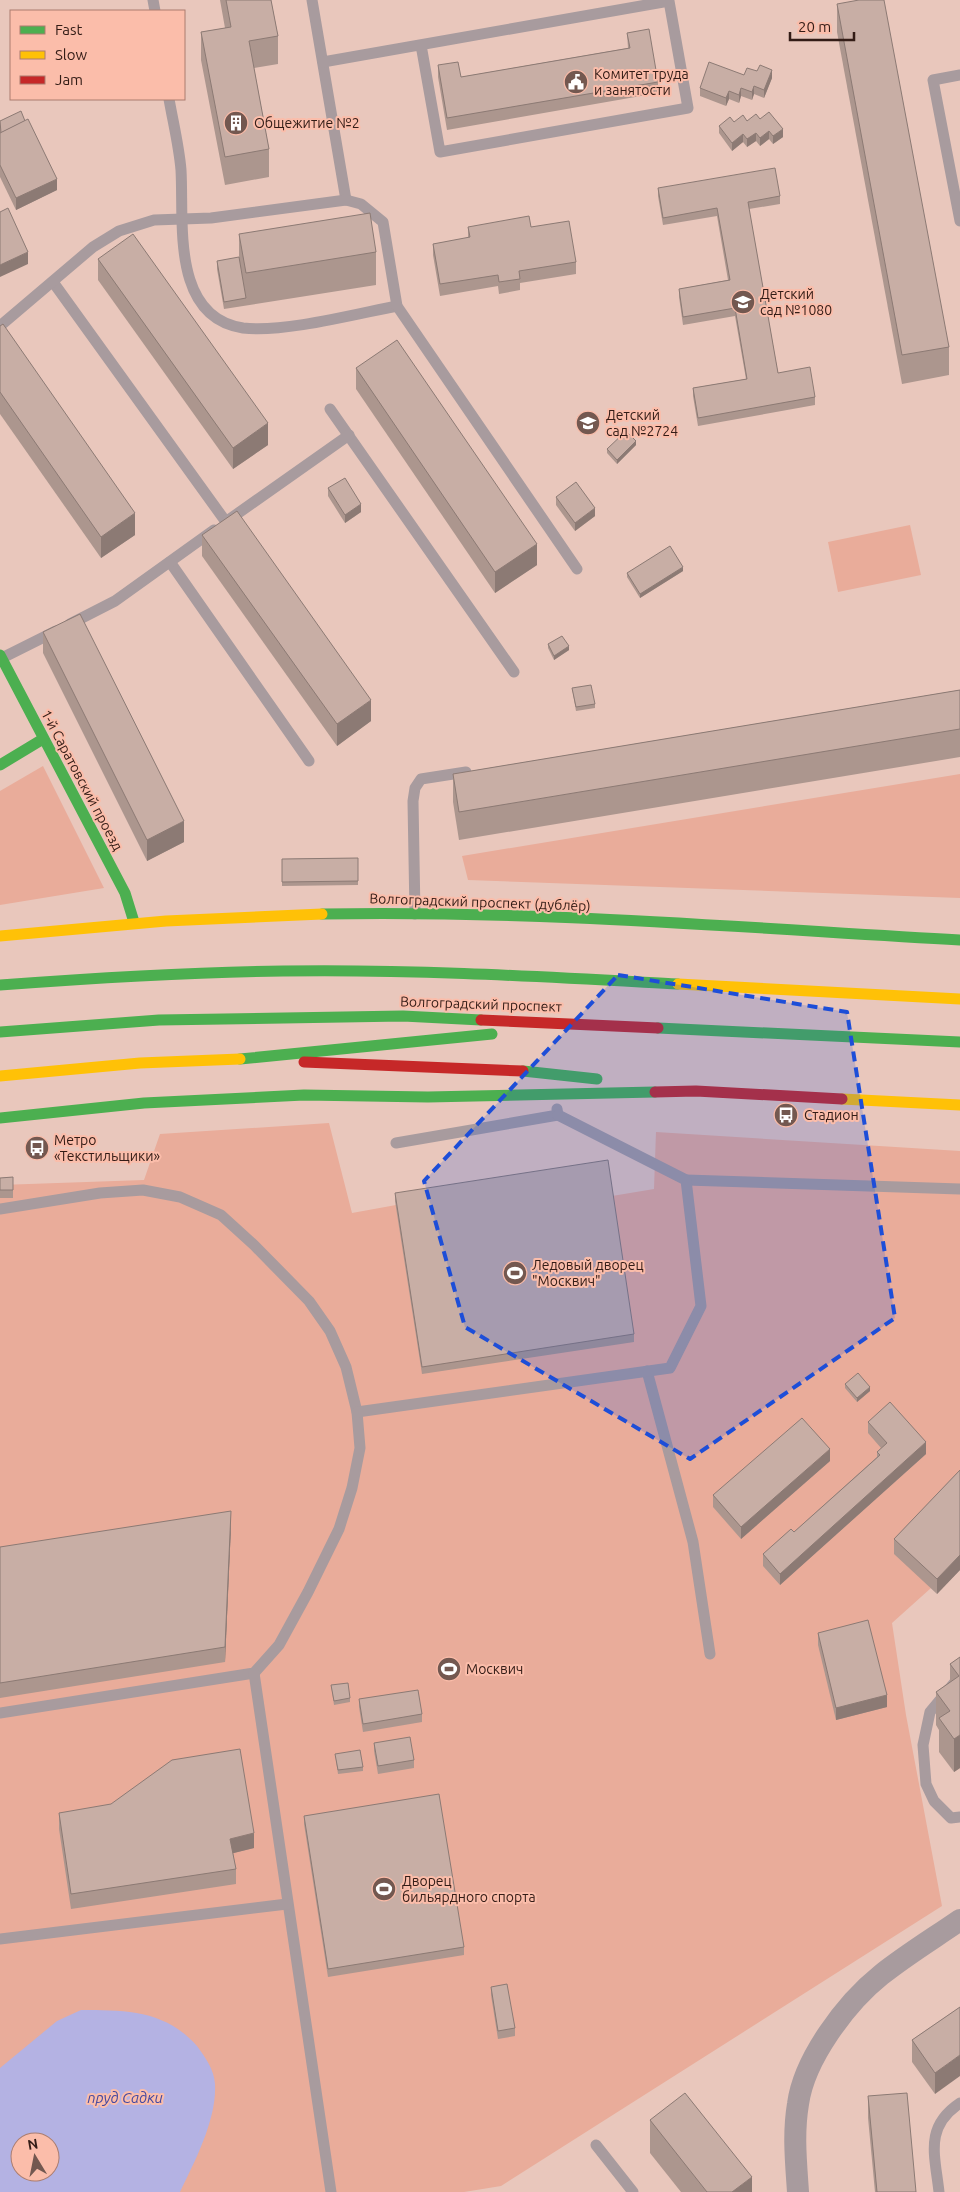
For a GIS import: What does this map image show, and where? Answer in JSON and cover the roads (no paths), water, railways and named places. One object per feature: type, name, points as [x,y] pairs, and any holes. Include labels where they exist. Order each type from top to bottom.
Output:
[{"type":"main road","name":"1-й Саратовский проезд","points":[[1,656],[125,893],[134,922]]},
{"type":"main road","points":[[0,764],[43,739]]},
{"type":"main road","name":"Волгоградский проспект (дублёр)","points":[[0,936],[134,922],[294,915],[415,914],[533,917],[960,940]]},
{"type":"main road","name":"Волгоградский проспект","points":[[0,985],[162,974],[283,972],[412,973],[960,999]]},
{"type":"main road","name":"Волгоградский проспект","points":[[0,1032],[87,1024],[236,1017],[403,1016],[960,1042]]},
{"type":"main road","points":[[230,1060],[587,1024]]},
{"type":"main road","points":[[0,1076],[140,1063],[230,1060],[389,1064],[532,1071],[696,1091],[960,1105]]},
{"type":"main road","points":[[0,1118],[144,1104],[304,1095],[428,1097],[696,1091]]},
{"type":"street","points":[[798,2192],[794,2136],[798,2102],[819,2048],[849,2007],[880,1976],[960,1920]]},
{"type":"lane","points":[[312,0],[346,200]]},
{"type":"lane","points":[[323,62],[669,1],[688,108],[440,152],[421,45]]},
{"type":"lane","points":[[960,75],[933,80],[960,221]]},
{"type":"lane","points":[[169,100],[181,168],[183,241],[190,282],[196,298],[207,311],[223,322],[243,328],[269,328],[397,306]]},
{"type":"lane","points":[[0,326],[93,247],[118,231],[154,220],[211,218],[346,200],[361,204],[384,222],[397,306],[577,569]]},
{"type":"lane","points":[[53,282],[226,522]]},
{"type":"lane","points":[[330,409],[514,672]]},
{"type":"lane","points":[[1,656],[115,602],[349,435]]},
{"type":"lane","points":[[170,562],[309,761]]},
{"type":"lane","points":[[415,914],[413,801],[415,788],[421,780],[481,770]]},
{"type":"lane","points":[[556,1094],[558,1115]]},
{"type":"lane","points":[[396,1143],[558,1115],[686,1180],[960,1189]]},
{"type":"lane","points":[[357,1412],[670,1368],[701,1306],[686,1180]]},
{"type":"lane","points":[[0,1209],[143,1190],[180,1197],[221,1215],[254,1245],[309,1301],[330,1332],[346,1367],[357,1412],[360,1448],[339,1529],[279,1645],[254,1673],[0,1713]]},
{"type":"lane","points":[[647,1371],[693,1542],[710,1654]]},
{"type":"lane","points":[[254,1673],[331,2192]]},
{"type":"lane","points":[[960,1676],[930,1712],[923,1745],[926,1784],[934,1801],[951,1818],[960,1817]]},
{"type":"lane","points":[[0,1939],[287,1904]]},
{"type":"lane","points":[[939,2192],[933,2139],[947,2112],[960,2103]]},
{"type":"lane","points":[[596,2145],[633,2192]]},
{"type":"water","name":"пруд Садки","points":[[81,2010],[144,2014],[172,2025],[185,2034],[200,2050],[213,2073],[215,2084],[215,2097],[209,2125],[180,2192],[0,2192],[0,2068],[57,2021]]},
{"type":"place","name":"Комитет труда и занятости","points":[[576,82]]},
{"type":"place","name":"Общежитие №2","points":[[236,123]]},
{"type":"place","name":"Детский сад №1080","points":[[743,302]]},
{"type":"place","name":"Детский сад №2724","points":[[588,423]]},
{"type":"place","name":"Стадион","points":[[786,1115]]},
{"type":"place","name":"Метро «Текстильщики»","points":[[37,1148]]},
{"type":"place","name":"Ледовый дворец \"Москвич\"","points":[[515,1273]]},
{"type":"place","name":"Москвич","points":[[449,1669]]},
{"type":"place","name":"Дворец бильярдного спорта","points":[[384,1889]]}]
